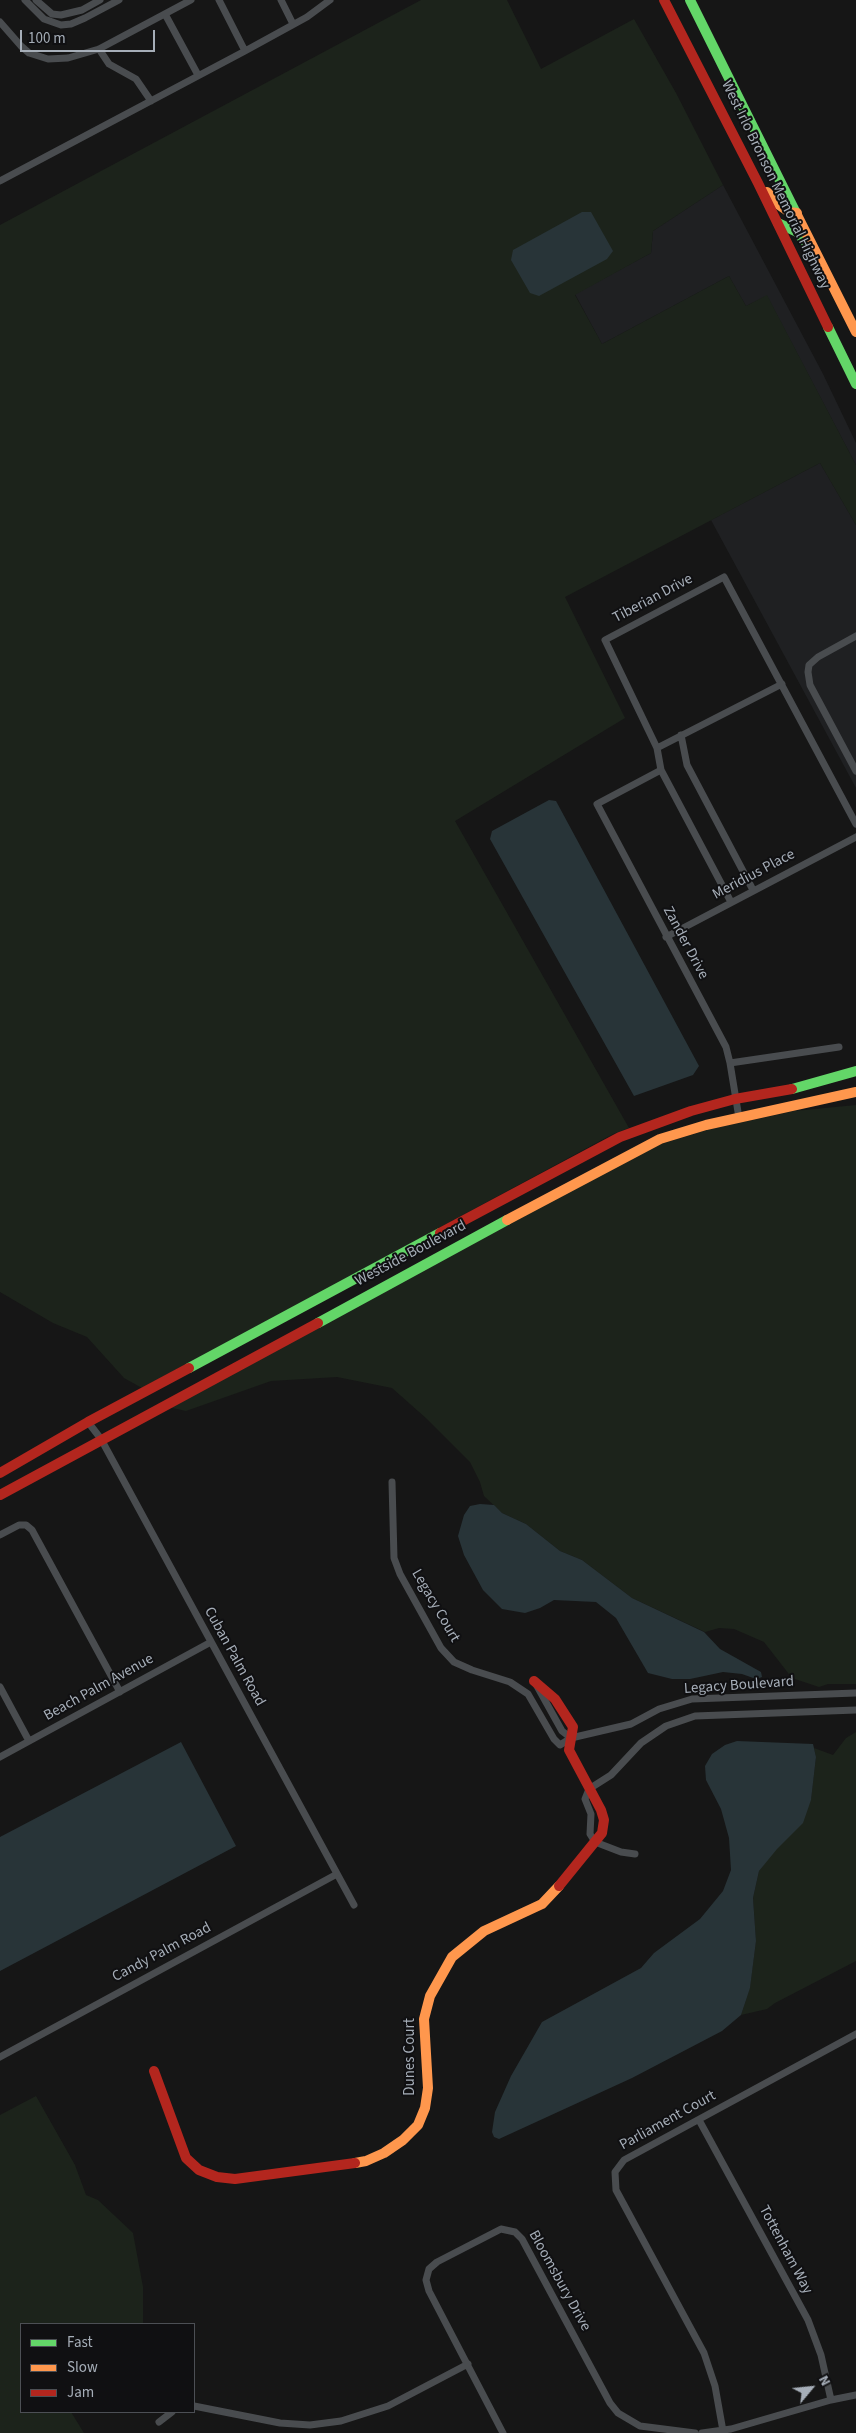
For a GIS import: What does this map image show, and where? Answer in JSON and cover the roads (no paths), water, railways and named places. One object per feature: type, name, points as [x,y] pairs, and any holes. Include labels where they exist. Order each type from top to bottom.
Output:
[{"type":"main road","name":"West Irlo Bronson Memorial Highway","points":[[664,0],[758,183],[856,384]]},
{"type":"main road","name":"West Irlo Bronson Memorial Highway","points":[[690,0],[856,332]]},
{"type":"main road","points":[[758,183],[779,205],[789,212],[798,213]]},
{"type":"main road","points":[[778,223],[797,232],[820,260]]},
{"type":"main road","name":"Westside Boulevard","points":[[0,1473],[88,1422],[620,1137],[691,1111],[735,1099],[804,1087],[856,1071]]},
{"type":"main road","name":"Westside Boulevard","points":[[0,1495],[624,1156],[660,1139],[706,1125],[856,1092]]},
{"type":"main road","name":"Dunes Court","points":[[154,2071],[186,2158],[199,2170],[217,2177],[235,2179],[366,2161],[384,2153],[418,2125],[425,2108],[428,2088],[424,2019],[430,1996],[452,1957],[484,1931],[522,1915],[542,1904],[602,1833],[604,1820],[595,1795],[589,1789],[569,1750],[573,1727],[555,1699],[534,1682]]},
{"type":"street","points":[[25,0],[44,19],[61,25],[71,24],[86,18],[119,0]]},
{"type":"street","points":[[36,0],[52,14],[61,15],[82,10],[100,0]]},
{"type":"street","points":[[0,22],[24,50],[41,58],[68,58],[99,49],[191,0]]},
{"type":"street","points":[[219,0],[245,51]]},
{"type":"street","points":[[281,0],[293,24]]},
{"type":"street","points":[[0,181],[245,51],[293,24],[330,0]]},
{"type":"street","points":[[165,14],[198,75]]},
{"type":"street","points":[[99,49],[109,64],[136,79],[151,101]]},
{"type":"street","name":"Tiberian Drive","points":[[732,902],[661,770],[656,748],[605,640],[724,577],[856,824]]},
{"type":"street","points":[[856,636],[818,657],[809,666],[808,672],[810,685],[856,772]]},
{"type":"street","points":[[656,748],[782,684]]},
{"type":"street","points":[[681,735],[687,765],[753,890]]},
{"type":"street","name":"Zander Drive","points":[[661,770],[597,804],[726,1047],[739,1118]]},
{"type":"street","name":"Meridius Place","points":[[666,937],[856,837]]},
{"type":"street","points":[[730,1063],[839,1047]]},
{"type":"street","name":"Cuban Palm Road","points":[[88,1422],[100,1439],[354,1905]]},
{"type":"street","name":"Legacy Court","points":[[392,1482],[394,1558],[400,1574],[441,1648],[454,1662],[510,1682],[528,1694],[554,1739],[560,1745],[571,1738]]},
{"type":"street","points":[[0,1535],[19,1525],[26,1525],[32,1530],[120,1692]]},
{"type":"street","name":"Beach Palm Avenue","points":[[0,1757],[211,1642]]},
{"type":"street","points":[[528,1694],[534,1682]]},
{"type":"street","points":[[0,1687],[29,1741]]},
{"type":"street","name":"Legacy Boulevard","points":[[571,1738],[617,1729],[631,1724],[659,1709],[692,1700],[856,1694]]},
{"type":"street","name":"Legacy Boulevard","points":[[589,1789],[611,1776],[641,1743],[666,1726],[695,1716],[856,1710]]},
{"type":"street","points":[[595,1842],[621,1852],[635,1854]]},
{"type":"street","name":"Candy Palm Road","points":[[0,2057],[337,1874]]},
{"type":"street","name":"Parliament Court","points":[[723,2431],[715,2386],[704,2353],[614,2184],[617,2167],[624,2160],[856,2034]]},
{"type":"street","name":"Tottenham Way","points":[[699,2120],[808,2320],[821,2355],[831,2400]]},
{"type":"street","name":"Bloomsbury Drive","points":[[503,2433],[429,2291],[427,2274],[437,2262],[501,2229],[511,2230],[522,2239],[610,2403],[618,2413],[640,2426],[695,2433]]},
{"type":"street","points":[[195,2406],[280,2423],[310,2425],[341,2421],[388,2406],[468,2364]]},
{"type":"street","points":[[702,2433],[723,2431],[831,2400],[856,2395]]},
{"type":"street","points":[[159,2422],[171,2413]]}]
